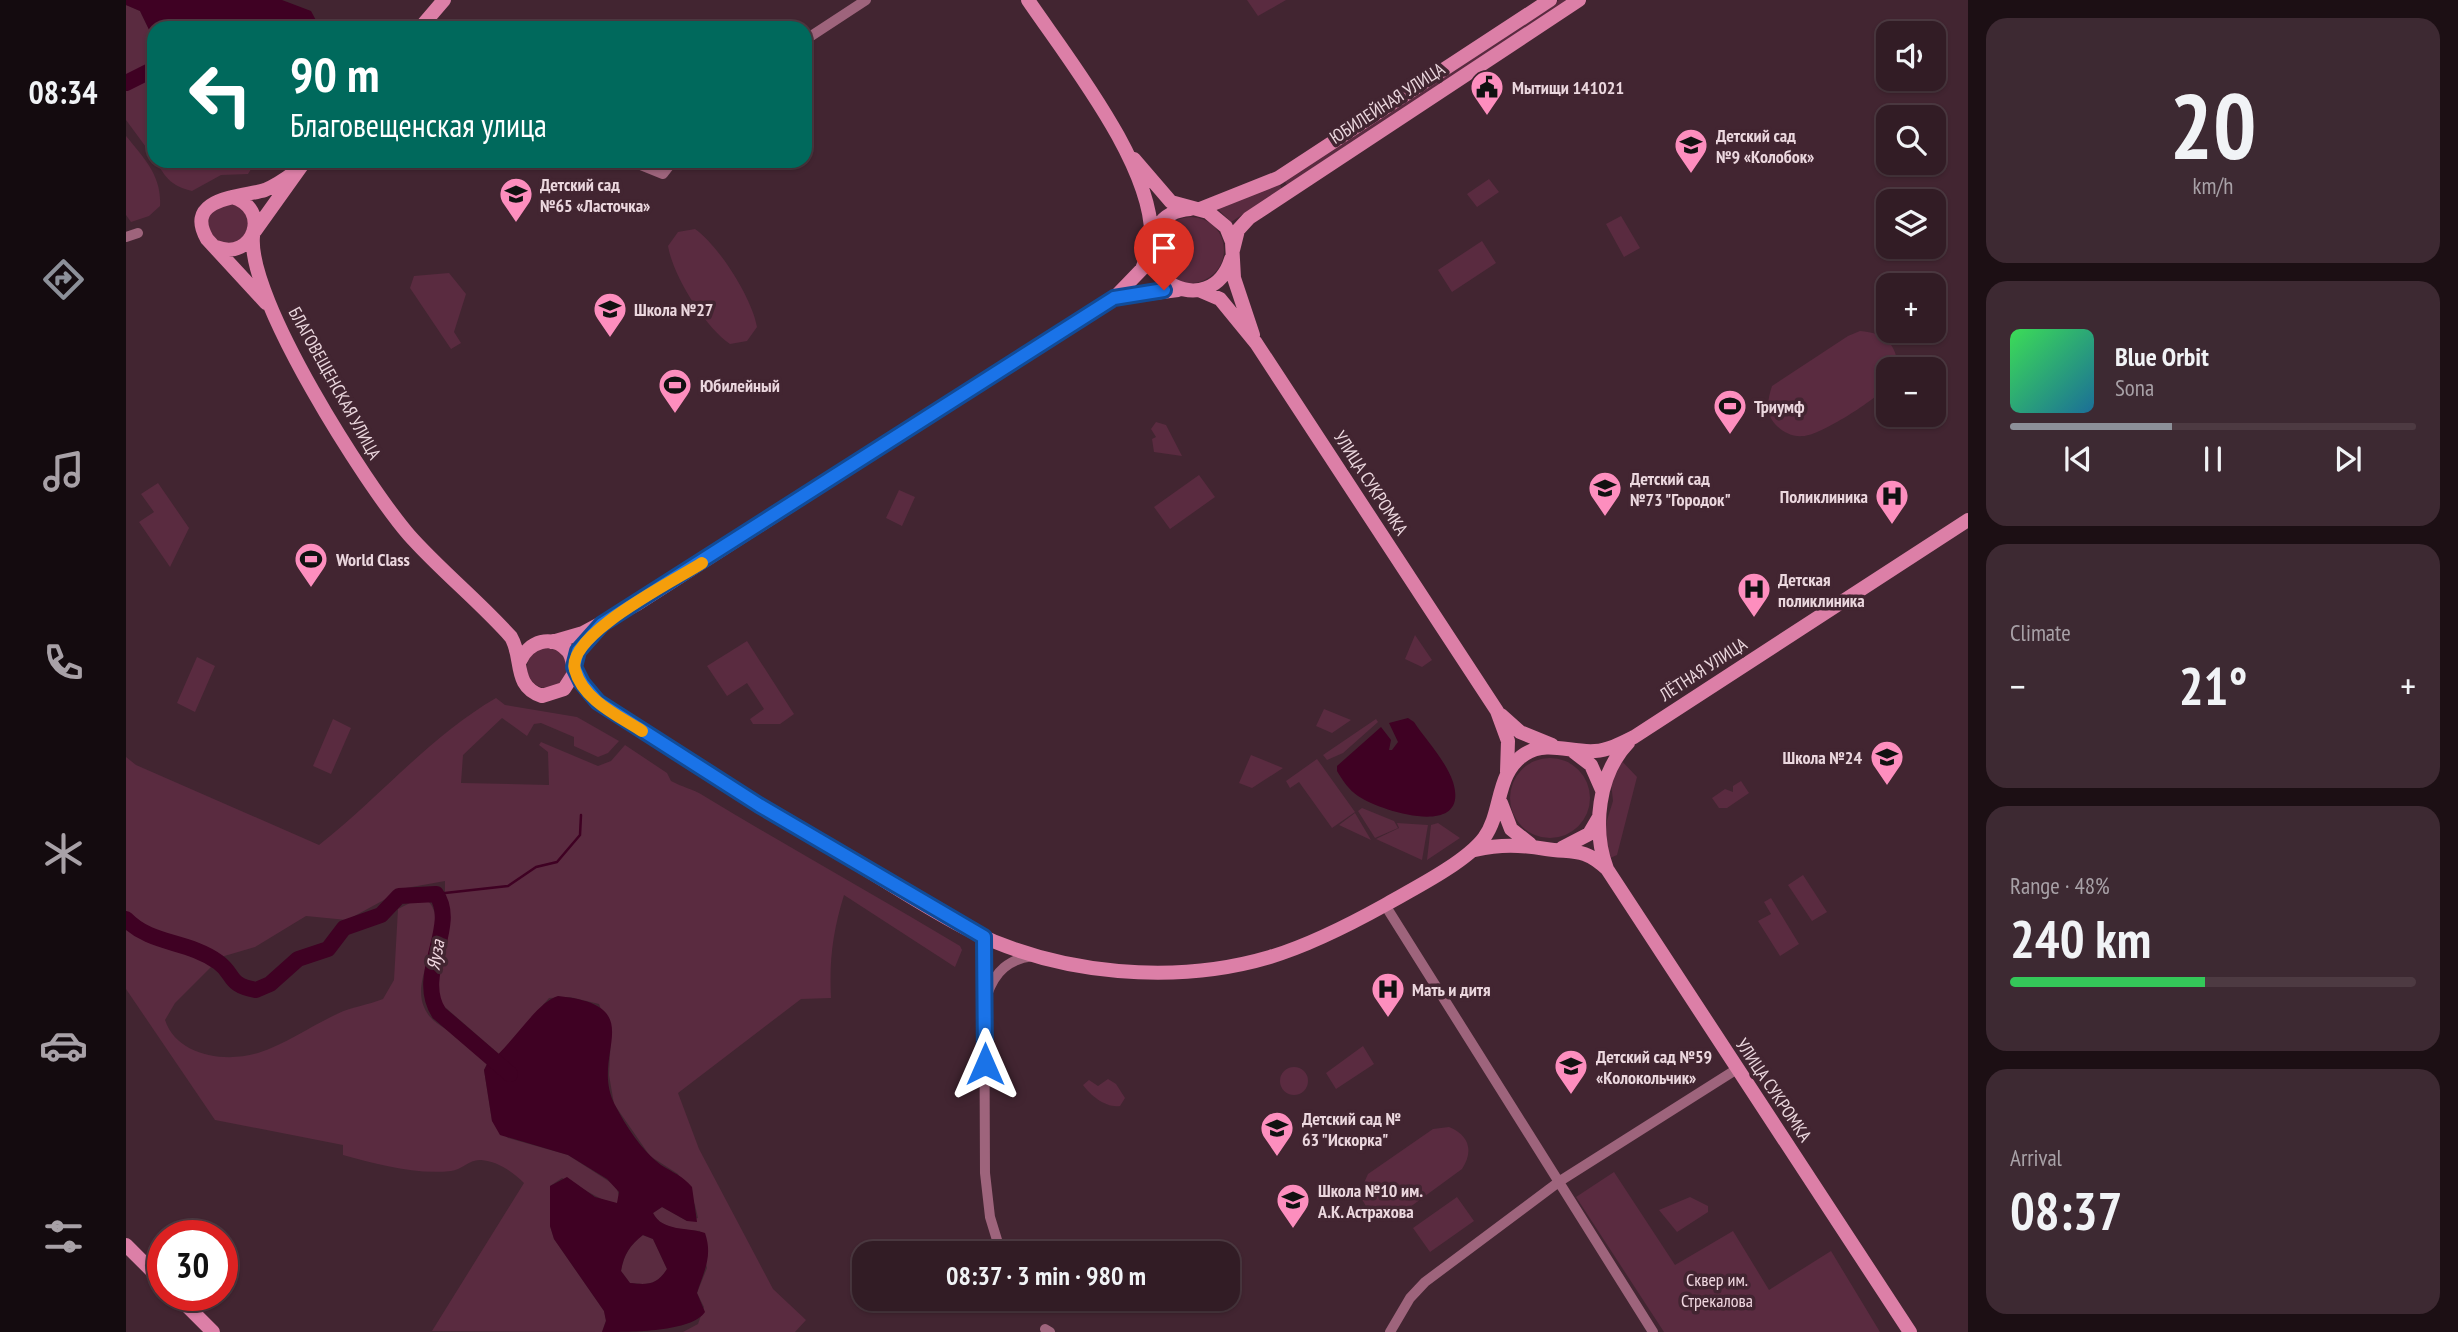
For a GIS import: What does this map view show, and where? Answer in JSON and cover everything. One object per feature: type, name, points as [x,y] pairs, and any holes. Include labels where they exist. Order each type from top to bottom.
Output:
[{"type":"street","points":[[426,21],[444,0]]},
{"type":"street","points":[[812,35],[866,0]]},
{"type":"street","points":[[1028,0],[1128,152],[1164,196],[1180,206],[1215,216],[1226,227],[1234,278],[1256,343]]},
{"type":"street","name":"ЮБИЛЕЙНАЯ УЛИЦА","points":[[1196,209],[1278,178],[1550,0]]},
{"type":"street","name":"ЮБИЛЕЙНАЯ УЛИЦА","points":[[1232,254],[1238,230],[1248,218],[1579,0]]},
{"type":"street","points":[[1128,152],[1150,218],[1153,265],[1162,278],[1183,290]]},
{"type":"street","points":[[270,306],[204,234],[203,218],[208,207],[216,201],[273,187],[298,168]]},
{"type":"street","points":[[216,247],[236,250],[254,233],[300,168]]},
{"type":"street","points":[[648,168],[663,174],[668,168]]},
{"type":"street","points":[[232,197],[251,208],[255,218],[255,260],[270,306]]},
{"type":"street","points":[[508,634],[522,640],[547,641],[575,637],[602,624],[1114,298],[1142,269],[1157,226],[1169,215],[1196,209]]},
{"type":"street","points":[[126,237],[138,233]]},
{"type":"street","points":[[1114,298],[1127,299],[1153,291],[1199,290],[1220,279],[1232,254]]},
{"type":"street","name":"УЛИЦА СУКРОМКА","points":[[1199,290],[1220,299],[1256,343],[1497,711],[1508,741],[1506,773]]},
{"type":"street","name":"БЛАГОВЕЩЕНСКАЯ УЛИЦА","points":[[270,306],[345,447],[387,508],[434,562],[508,634]]},
{"type":"street","name":"ЛЁТНАЯ УЛИЦА","points":[[1634,737],[1968,520]]},
{"type":"street","points":[[557,694],[570,683],[578,651],[602,624]]},
{"type":"street","points":[[508,634],[516,645],[520,678],[528,690],[542,696],[557,694],[579,697],[602,706],[759,805],[984,937],[1037,955],[1132,972],[1204,970],[1277,955],[1385,905],[1475,850],[1504,844],[1581,852],[1607,869]]},
{"type":"street","points":[[520,661],[528,648],[547,641],[567,651],[586,689],[602,706]]},
{"type":"street","name":"УЛИЦА СУКРОМКА","points":[[1497,711],[1520,732],[1563,748]]},
{"type":"street","points":[[1475,850],[1493,824],[1506,773],[1525,754],[1563,748],[1604,750],[1634,737]]},
{"type":"street","points":[[1607,869],[1599,835],[1603,801],[1612,761],[1634,737]]},
{"type":"street","points":[[1558,849],[1570,846],[1589,834],[1603,801],[1591,765],[1563,748]]},
{"type":"street","points":[[1500,798],[1511,829],[1532,845]]},
{"type":"street","name":"УЛИЦА СУКРОМКА","points":[[1607,869],[1910,1332]]},
{"type":"street","points":[[1385,905],[1653,1332]]},
{"type":"street","points":[[984,937],[987,1195],[998,1241]]},
{"type":"street","points":[[985,1005],[991,983],[1004,966],[1037,955]]},
{"type":"street","points":[[1390,1332],[1419,1288],[1560,1181],[1737,1069]]},
{"type":"street","points":[[126,1244],[147,1266]]},
{"type":"street","points":[[192,1311],[213,1332]]},
{"type":"green space","points":[[1247,0],[1286,0],[1258,16]]},
{"type":"green space","points":[[1559,0],[1570,0],[1287,185],[1284,180]]},
{"type":"green space","points":[[126,5],[140,11],[147,26],[147,148],[126,120]]},
{"type":"green space","points":[[126,136],[155,176],[160,206],[149,216],[131,222],[126,215]]},
{"type":"green space","points":[[160,168],[252,168],[248,174],[221,175],[192,191],[179,187]]},
{"type":"green space","points":[[1489,179],[1499,192],[1477,207],[1467,194]]},
{"type":"green space","points":[[1279,184],[1282,189],[1231,222],[1216,207]]},
{"type":"green space","points":[[228,203],[242,209],[248,223],[242,237],[228,243],[214,237],[208,223],[214,209]]},
{"type":"green space","points":[[1621,216],[1640,248],[1624,257],[1606,224]]},
{"type":"green space","points":[[1184,217],[1198,217],[1210,222],[1219,231],[1224,250],[1222,263],[1215,274],[1198,283],[1184,283],[1172,278],[1163,269],[1158,257],[1158,243],[1163,231],[1172,222]]},
{"type":"green space","points":[[695,229],[724,260],[749,302],[757,327],[747,341],[730,344],[720,336],[692,300],[676,272],[668,246],[678,232]]},
{"type":"green space","points":[[1482,241],[1496,263],[1452,292],[1438,270]]},
{"type":"green space","points":[[449,273],[466,294],[454,332],[461,343],[451,349],[410,288],[414,276]]},
{"type":"green space","points":[[1860,331],[1876,334],[1876,343],[1889,343],[1895,353],[1896,357],[1876,357],[1876,396],[1822,430],[1803,436],[1786,433],[1774,423],[1768,408],[1772,386],[1848,336]]},
{"type":"green space","points":[[1156,422],[1166,425],[1182,456],[1154,452],[1152,439],[1156,437],[1151,429]]},
{"type":"green space","points":[[1199,475],[1215,497],[1170,529],[1154,507]]},
{"type":"green space","points":[[158,483],[189,528],[170,567],[139,522],[154,512],[141,494]]},
{"type":"green space","points":[[899,490],[915,497],[902,526],[886,518]]},
{"type":"green space","points":[[1415,635],[1432,660],[1422,667],[1405,659]]},
{"type":"green space","points":[[747,641],[794,714],[780,724],[753,724],[750,719],[764,709],[747,683],[727,696],[707,666]]},
{"type":"green space","points":[[547,648],[555,649],[561,654],[566,660],[566,676],[561,682],[555,687],[547,688],[539,687],[533,682],[528,676],[527,668],[528,660],[533,654],[539,649]]},
{"type":"green space","points":[[197,657],[215,666],[195,712],[177,703]]},
{"type":"green space","points":[[496,698],[505,705],[577,717],[619,741],[608,753],[598,757],[574,746],[574,737],[541,723],[534,724],[527,736],[502,718],[463,755],[461,783],[549,785],[548,752],[539,745],[541,742],[598,766],[611,761],[625,745],[667,773],[671,781],[700,794],[960,946],[962,950],[955,967],[844,895],[833,946],[831,998],[801,999],[678,1093],[699,1149],[773,1289],[806,1320],[795,1332],[683,1332],[698,1324],[704,1307],[697,1293],[707,1268],[700,1231],[667,1225],[653,1213],[662,1207],[687,1221],[698,1218],[695,1205],[678,1174],[650,1156],[614,1104],[609,1075],[611,1035],[599,1004],[570,997],[549,998],[500,1055],[438,1001],[436,992],[445,942],[445,881],[406,888],[347,920],[306,916],[255,947],[221,957],[175,1003],[165,1020],[171,1032],[191,1049],[217,1056],[245,1056],[278,1045],[342,1012],[383,999],[394,980],[398,909],[412,902],[429,902],[435,913],[436,926],[422,981],[424,1007],[432,1019],[464,1041],[487,1064],[484,1070],[492,1121],[508,1138],[568,1155],[616,1186],[620,1199],[617,1203],[609,1203],[562,1178],[550,1186],[550,1226],[554,1239],[604,1311],[606,1320],[602,1332],[432,1331],[524,1183],[493,1162],[473,1161],[451,1171],[410,1170],[343,1155],[343,1145],[215,1120],[126,989],[126,757],[136,765],[319,845],[426,749]]},
{"type":"green space","points":[[1324,709],[1351,720],[1332,733],[1316,726]]},
{"type":"green space","points":[[333,719],[351,728],[331,774],[313,766]]},
{"type":"green space","points":[[1376,719],[1378,722],[1343,753],[1327,760],[1323,755]]},
{"type":"green space","points":[[1251,755],[1283,768],[1252,788],[1239,783]]},
{"type":"green space","points":[[1618,757],[1637,777],[1617,855],[1610,858],[1604,830],[1613,801],[1611,782]]},
{"type":"green space","points":[[1550,758],[1565,761],[1578,770],[1587,783],[1590,798],[1587,813],[1578,826],[1565,835],[1550,838],[1535,835],[1522,826],[1513,813],[1510,798],[1513,783],[1522,770],[1535,761]]},
{"type":"green space","points":[[1317,759],[1355,812],[1332,828],[1299,782],[1290,788],[1286,781]]},
{"type":"green space","points":[[1741,781],[1749,793],[1727,808],[1719,808],[1712,798],[1725,789],[1733,792],[1733,786]]},
{"type":"green space","points":[[1362,808],[1394,821],[1398,828],[1375,838],[1358,811]]},
{"type":"green space","points":[[1355,813],[1371,840],[1339,825]]},
{"type":"green space","points":[[1397,823],[1428,825],[1422,860],[1376,839],[1399,828]]},
{"type":"green space","points":[[1438,823],[1460,838],[1427,860],[1431,825]]},
{"type":"green space","points":[[1803,875],[1827,912],[1812,921],[1788,885]]},
{"type":"green space","points":[[1771,898],[1799,944],[1780,956],[1758,921],[1771,914],[1764,902]]},
{"type":"green space","points":[[1363,1046],[1374,1064],[1336,1089],[1326,1073]]},
{"type":"green space","points":[[1294,1067],[1304,1071],[1308,1081],[1304,1091],[1294,1095],[1284,1091],[1280,1081],[1284,1071]]},
{"type":"green space","points":[[1108,1079],[1116,1084],[1125,1098],[1120,1106],[1099,1100],[1083,1085],[1089,1080],[1098,1086]]},
{"type":"green space","points":[[1449,1127],[1461,1134],[1468,1144],[1468,1156],[1462,1169],[1395,1218],[1386,1220],[1371,1215],[1359,1194],[1368,1174],[1433,1129]]},
{"type":"green space","name":"Сквер им. Стрекалова","points":[[1614,1172],[1675,1265],[1733,1231],[1769,1290],[1831,1251],[1880,1332],[1664,1332],[1576,1197]]},
{"type":"green space","points":[[1457,1197],[1474,1221],[1430,1252],[1413,1228]]},
{"type":"green space","points":[[1690,1197],[1708,1206],[1708,1212],[1677,1232],[1659,1210]]},
{"type":"green space","points":[[642,1235],[653,1239],[667,1269],[652,1283],[630,1283],[621,1271],[622,1265],[628,1251]]},
{"type":"shaded area","points":[[126,0],[282,0],[311,11],[316,21],[147,21],[147,26],[140,11],[126,5]]},
{"type":"shaded area","points":[[1408,718],[1414,722],[1446,766],[1453,782],[1455,800],[1449,811],[1437,816],[1402,813],[1369,802],[1352,791],[1337,771],[1337,766],[1381,727],[1391,740],[1389,750],[1392,750],[1398,742],[1389,723]]},
{"type":"shaded area","points":[[558,996],[587,1001],[603,1010],[611,1021],[608,1068],[609,1086],[615,1105],[647,1152],[692,1187],[697,1222],[687,1221],[662,1207],[653,1213],[657,1219],[669,1226],[705,1233],[708,1256],[697,1293],[705,1312],[688,1324],[660,1330],[602,1332],[606,1321],[604,1311],[554,1239],[550,1226],[550,1186],[567,1177],[595,1197],[617,1203],[619,1192],[607,1179],[568,1155],[500,1135],[492,1121],[484,1070],[532,1016]],"holes":[[[643,1235],[653,1239],[667,1269],[652,1283],[630,1283],[621,1271],[626,1255]]]},
{"type":"waterway","points":[[126,83],[147,72]]},
{"type":"waterway","points":[[436,894],[508,886],[536,867],[557,862],[580,835],[581,815]]},
{"type":"waterway","name":"Яуза","points":[[126,919],[147,934],[206,955],[223,966],[240,985],[256,990],[270,984],[298,959],[328,949],[344,928],[381,915],[399,896],[436,894],[442,907],[443,921],[431,983],[439,1013],[510,1074]]},
{"type":"slow traffic","points":[[642,731],[602,706],[586,689],[575,672],[575,656],[602,624],[702,563]]},
{"type":"place","name":"Мытищи 141021","points":[[1487,117]]},
{"type":"place","name":"Детский сад №9 «Колобок»","points":[[1691,175]]},
{"type":"place","name":"Детский сад №65 «Ласточка»","points":[[516,224]]},
{"type":"place","name":"Школа №27","points":[[610,339]]},
{"type":"place","name":"Юбилейный","points":[[675,415]]},
{"type":"place","name":"Триумф","points":[[1730,436]]},
{"type":"place","name":"Детский сад №73 \"Городок\"","points":[[1605,518]]},
{"type":"place","name":"Поликлиника","points":[[1892,526]]},
{"type":"place","name":"World Class","points":[[311,589]]},
{"type":"place","name":"Детская поликлиника","points":[[1754,619]]},
{"type":"place","name":"Школа №24","points":[[1887,787]]},
{"type":"place","name":"Мать и дитя","points":[[1388,1019]]},
{"type":"place","name":"Детский сад №59 «Колокольчик»","points":[[1571,1096]]},
{"type":"place","name":"Детский сад № 63 \"Искорка\"","points":[[1277,1158]]},
{"type":"place","name":"Школа №10 им. А.К. Астрахова","points":[[1293,1230]]},
{"type":"route","points":[[985,1064],[984,937],[759,805],[602,706],[578,677],[574,661],[581,647],[602,624],[1114,298],[1127,299],[1164,290]]}]
